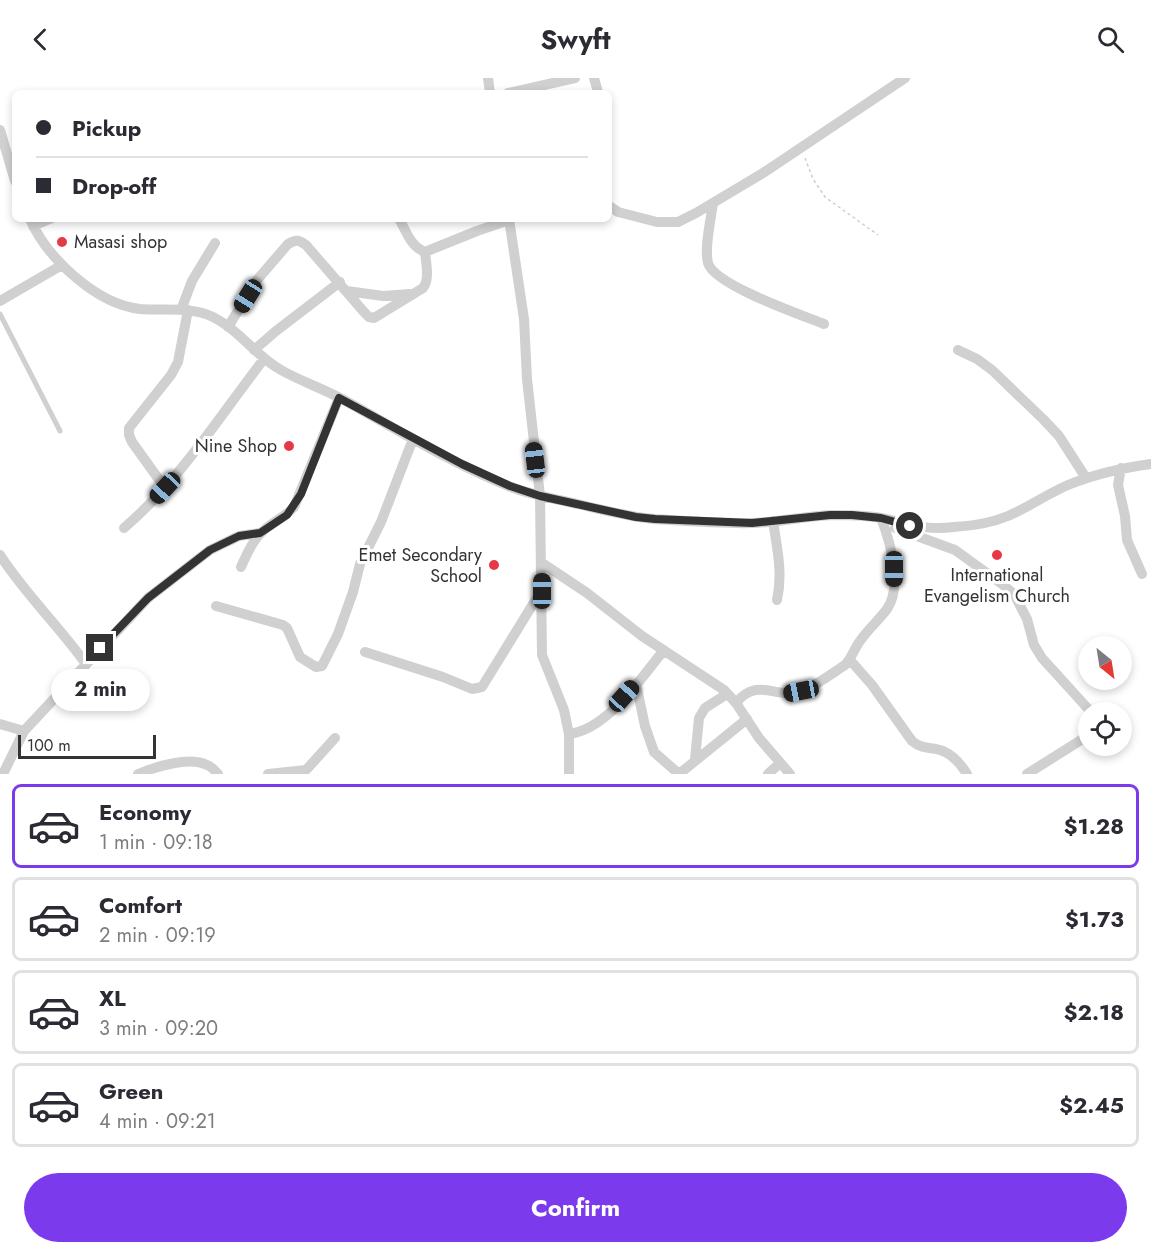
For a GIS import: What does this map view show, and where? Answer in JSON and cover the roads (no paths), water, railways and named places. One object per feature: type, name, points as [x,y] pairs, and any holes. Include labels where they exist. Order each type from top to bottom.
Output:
[{"type":"street","points":[[521,90],[575,78]]},
{"type":"street","points":[[612,208],[618,212],[657,222],[678,222],[801,149],[905,78]]},
{"type":"street","points":[[0,130],[8,161]]},
{"type":"street","points":[[713,203],[708,262],[712,272],[719,278],[767,302],[824,324]]},
{"type":"street","points":[[401,222],[416,249],[425,252],[501,222]]},
{"type":"street","points":[[509,222],[524,319],[526,379],[540,496],[542,655],[564,710],[569,734],[569,774]]},
{"type":"street","points":[[31,223],[49,251],[62,265],[100,294],[119,304],[139,309],[184,310],[211,316],[278,368],[339,398],[413,439],[510,486],[540,496],[636,517],[752,523],[830,515],[882,520],[928,528],[952,528],[1009,516],[1067,485],[1086,478],[1121,468],[1151,464]]},
{"type":"street","points":[[228,327],[257,280],[294,240],[300,240],[306,245],[364,312],[374,318],[416,293],[426,284],[425,252]]},
{"type":"street","points":[[165,488],[132,442],[129,428],[157,395],[178,362],[184,310],[192,281],[215,243]]},
{"type":"street","points":[[0,301],[62,265]]},
{"type":"street","points":[[254,350],[276,331],[343,287],[383,296],[416,293]]},
{"type":"street","points":[[958,350],[977,358],[992,370],[1043,419],[1059,436],[1086,478]]},
{"type":"street","points":[[124,528],[165,488],[196,452],[264,358]]},
{"type":"street","points":[[241,567],[260,533],[287,515],[294,507],[339,398]]},
{"type":"street","points":[[216,606],[283,625],[287,628],[300,657],[316,667],[322,666],[338,634],[360,564],[381,522],[413,439]]},
{"type":"street","points":[[1121,468],[1119,485],[1127,540],[1142,574]]},
{"type":"street","points":[[736,703],[752,690],[764,689],[790,693],[801,691],[850,660],[860,641],[889,607],[894,587],[893,560],[882,520]]},
{"type":"street","points":[[882,520],[955,550],[1014,594],[1027,619],[1034,645],[1042,658],[1082,702]]},
{"type":"street","points":[[773,521],[781,572],[781,585],[777,600]]},
{"type":"street","points":[[3,774],[24,731],[148,598],[210,550],[239,536],[260,533]]},
{"type":"street","points":[[0,555],[25,590],[63,632],[86,664]]},
{"type":"street","points":[[542,562],[587,593],[642,636],[727,694],[736,703],[759,738],[790,774]]},
{"type":"street","points":[[365,652],[443,677],[472,689],[482,687],[542,591]]},
{"type":"street","points":[[569,734],[586,730],[603,719],[664,650]]},
{"type":"street","points":[[850,660],[872,685],[912,741],[919,747],[945,752],[967,774]]},
{"type":"street","points":[[636,684],[645,726],[654,752],[679,774],[747,719]]},
{"type":"street","points":[[695,759],[699,718],[702,713],[727,694]]},
{"type":"street","points":[[0,724],[24,731]]},
{"type":"street","points":[[268,774],[306,770],[335,738]]},
{"type":"street","points":[[1027,774],[1078,742]]},
{"type":"street","points":[[138,774],[153,767],[178,763],[207,765],[218,774]]},
{"type":"street","points":[[768,774],[780,763]]},
{"type":"lane","points":[[0,314],[60,431]]},
{"type":"place","name":"Masasi shop","points":[[62,242]]},
{"type":"place","name":"Nine Shop","points":[[289,446]]},
{"type":"place","name":"International Evangelism Church","points":[[997,555]]},
{"type":"place","name":"Emet Secondary School","points":[[494,565]]}]
